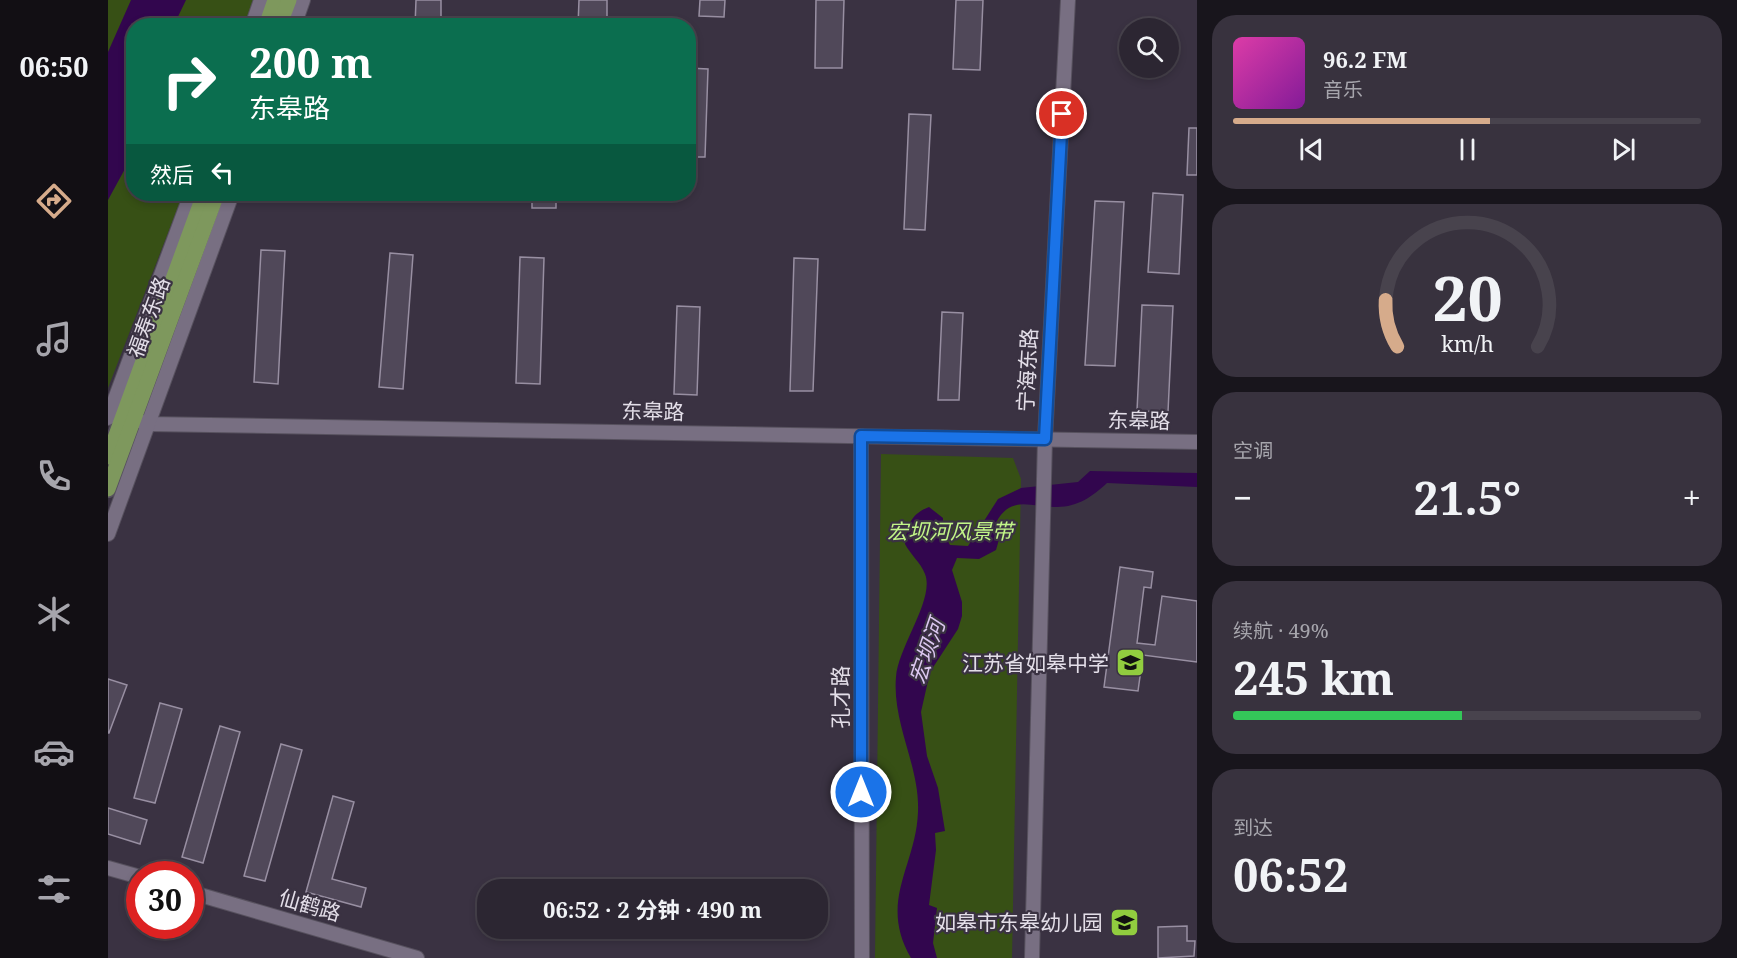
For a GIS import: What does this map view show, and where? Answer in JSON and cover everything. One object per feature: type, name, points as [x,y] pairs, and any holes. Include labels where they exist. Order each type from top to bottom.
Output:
[{"type":"main road","points":[[269,18],[275,0]]},
{"type":"main road","points":[[282,18],[289,0]]},
{"type":"main road","name":"福寿东路","points":[[108,489],[124,418],[202,201]]},
{"type":"main road","name":"福寿东路","points":[[108,457],[214,201]]},
{"type":"street","points":[[255,18],[261,0]]},
{"type":"street","points":[[297,18],[303,0]]},
{"type":"street","name":"宁海东路","points":[[1032,958],[1045,439],[1068,0]]},
{"type":"street","points":[[108,534],[124,418],[189,201]]},
{"type":"street","points":[[124,418],[229,201]]},
{"type":"street","name":"东皋路","points":[[124,418],[1197,442]]},
{"type":"street","name":"孔才路","points":[[861,436],[862,958]]},
{"type":"street","points":[[108,868],[126,873]]},
{"type":"street","name":"仙鹤路","points":[[204,896],[417,958]]},
{"type":"green space","points":[[108,0],[254,0],[248,18],[126,18],[126,201],[180,201],[108,388]]},
{"type":"green space","name":"宏坝河风景带","points":[[881,454],[1013,458],[1021,479],[1012,958],[875,958]]},
{"type":"water","points":[[131,0],[186,0],[177,18],[126,18],[126,167],[108,200],[108,52]]},
{"type":"water","name":"宏坝河","points":[[1090,471],[1197,473],[1197,487],[1107,483],[1091,496],[1065,507],[1022,504],[1014,506],[1001,515],[995,525],[1000,536],[996,550],[979,559],[957,558],[952,570],[962,602],[962,616],[958,629],[930,672],[921,712],[927,756],[938,788],[945,831],[935,833],[936,850],[929,905],[937,908],[933,943],[937,958],[911,958],[902,938],[898,919],[898,901],[916,832],[918,812],[915,778],[898,711],[896,677],[898,665],[921,610],[927,584],[923,570],[905,544],[907,531],[914,517],[929,507],[943,518],[943,532],[950,545],[968,546],[998,499],[1021,488],[1078,482]]},
{"type":"building","points":[[416,0],[441,0],[441,18],[415,18]]},
{"type":"building","points":[[579,0],[607,0],[607,18],[578,18]]},
{"type":"building","points":[[700,0],[725,0],[724,17],[699,16]]},
{"type":"building","points":[[816,0],[844,0],[842,68],[815,68]]},
{"type":"building","points":[[956,0],[983,0],[980,70],[953,69]]},
{"type":"building","points":[[696,68],[708,69],[705,157],[696,157]]},
{"type":"building","points":[[909,114],[931,115],[925,230],[904,229]]},
{"type":"building","points":[[1189,128],[1197,128],[1197,175],[1187,175]]},
{"type":"building","points":[[1153,193],[1183,195],[1179,274],[1148,272]]},
{"type":"building","points":[[532,201],[556,201],[556,208],[532,208]]},
{"type":"building","points":[[1095,201],[1124,202],[1115,366],[1085,365]]},
{"type":"building","points":[[261,250],[285,251],[278,384],[254,382]]},
{"type":"building","points":[[390,253],[413,255],[403,389],[379,387]]},
{"type":"building","points":[[520,257],[544,258],[540,384],[516,383]]},
{"type":"building","points":[[794,258],[818,259],[813,391],[790,391]]},
{"type":"building","points":[[1142,305],[1173,306],[1168,412],[1137,411]]},
{"type":"building","points":[[677,306],[700,307],[697,395],[674,394]]},
{"type":"building","points":[[942,312],[963,313],[959,400],[938,400]]},
{"type":"building","points":[[1120,567],[1153,572],[1151,588],[1144,587],[1137,643],[1155,645],[1162,596],[1197,601],[1197,662],[1143,655],[1138,691],[1104,687]]},
{"type":"building","points":[[108,679],[127,685],[109,733],[108,733]]},
{"type":"building","points":[[160,703],[182,709],[155,803],[134,798]]},
{"type":"building","points":[[220,726],[240,732],[204,861],[182,857]]},
{"type":"building","points":[[281,744],[302,750],[265,881],[244,876]]},
{"type":"building","points":[[333,796],[354,802],[332,879],[366,888],[361,907],[306,892]]},
{"type":"building","points":[[108,808],[147,820],[140,844],[108,834]]},
{"type":"building","points":[[1187,926],[1187,941],[1195,941],[1194,956],[1158,958],[1158,927]]},
{"type":"place","name":"江苏省如皋中学","points":[[1130,663]]},
{"type":"place","name":"如皋市东皋幼儿园","points":[[1124,922]]},
{"type":"route","points":[[861,792],[861,436],[1045,439],[1062,114]]}]
